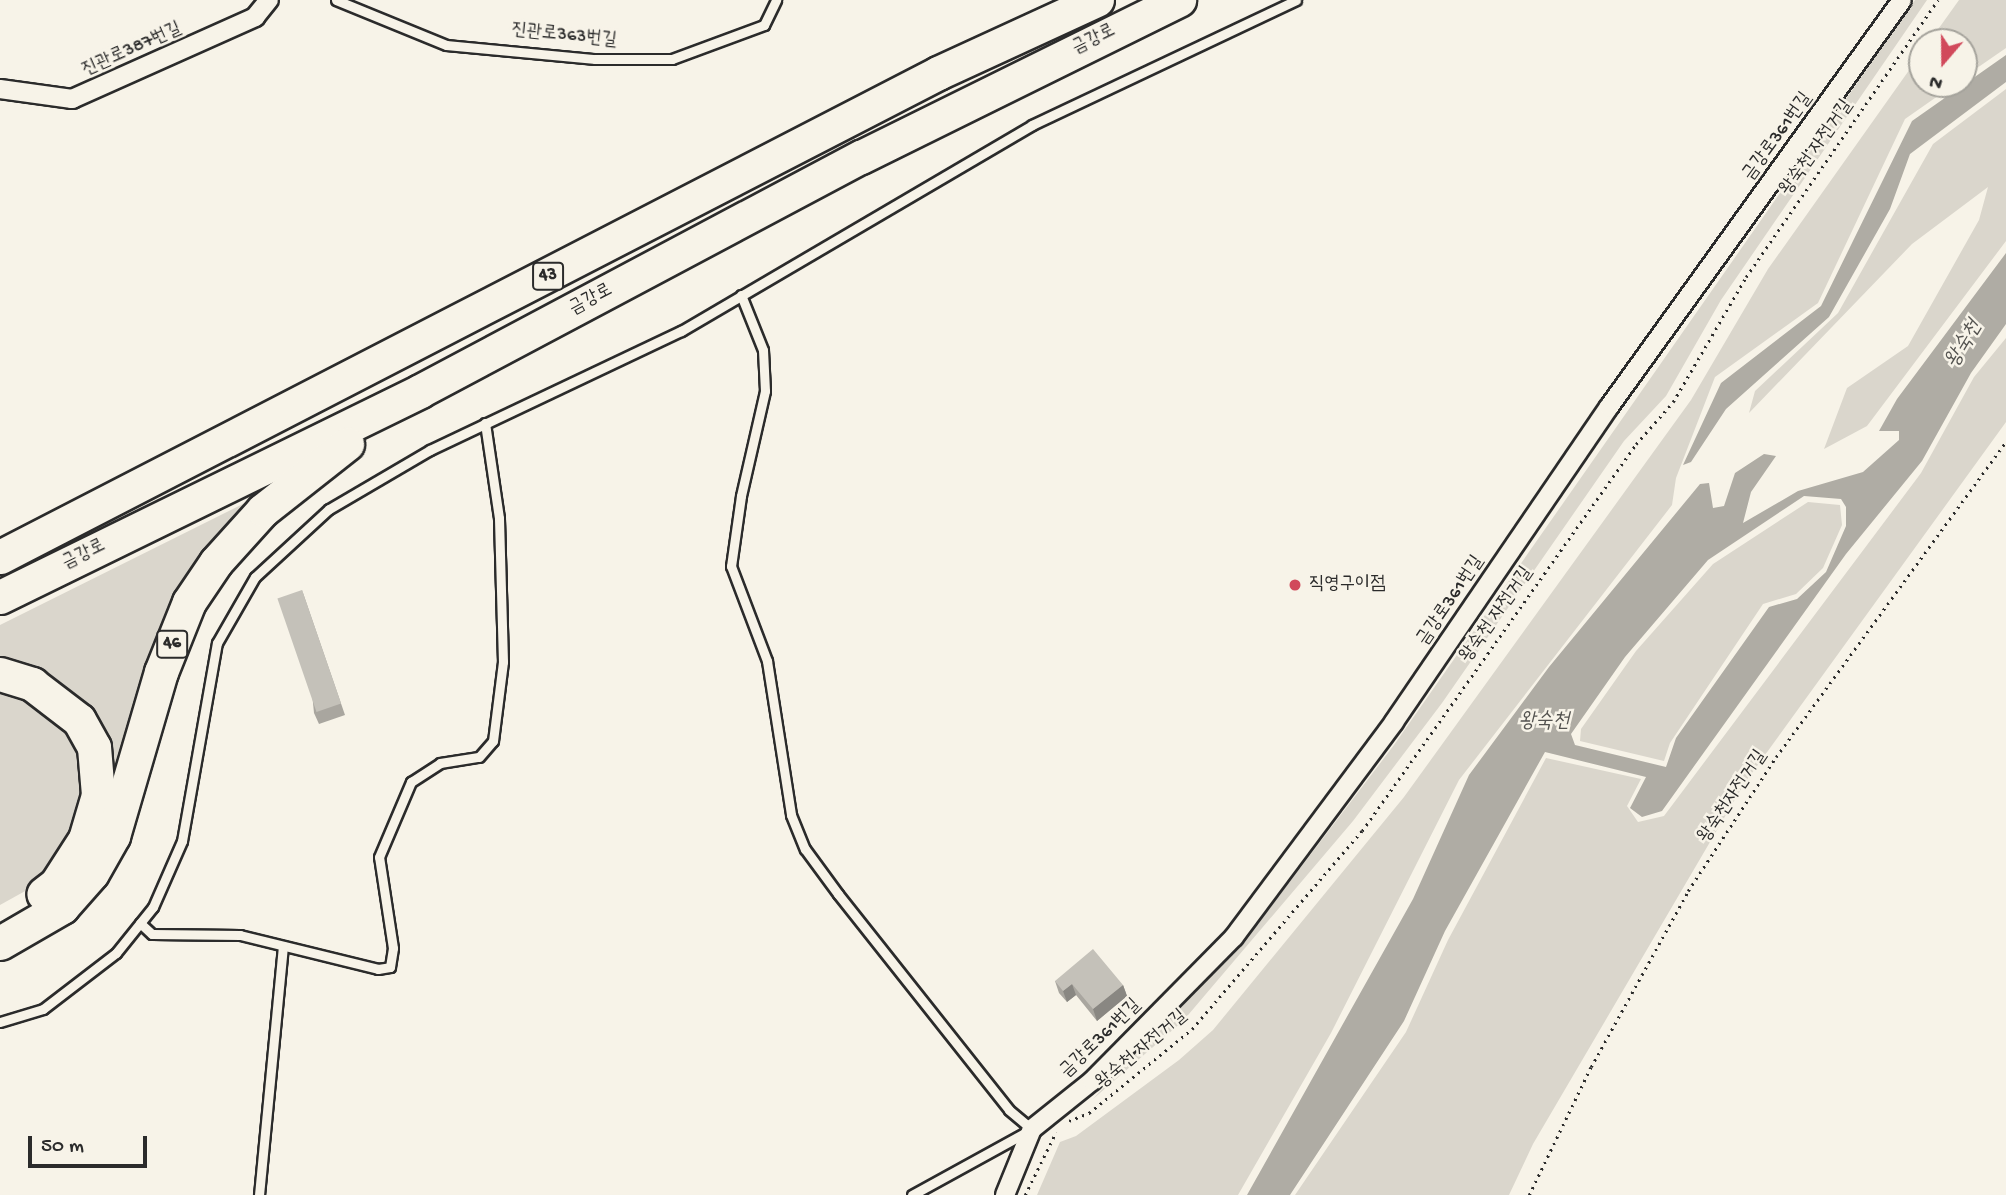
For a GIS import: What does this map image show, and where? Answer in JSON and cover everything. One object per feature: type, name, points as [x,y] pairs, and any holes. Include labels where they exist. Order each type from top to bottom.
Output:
[{"type":"highway","name":"금강로","points":[[0,557],[938,73],[1097,0]]},
{"type":"highway","name":"금강로","points":[[0,597],[420,391],[861,157],[1179,0]]},
{"type":"highway","name":"46","points":[[0,943],[62,907],[92,873],[113,836],[161,672],[188,602],[216,562],[273,502],[420,391]]},
{"type":"highway","points":[[0,674],[32,684],[79,720],[94,747],[98,795],[85,839],[56,884],[0,925]]},
{"type":"street","name":"진관로387번길","points":[[0,89],[72,99],[255,18],[269,0]]},
{"type":"street","name":"금강로361번길","points":[[1031,1129],[1092,1080],[1234,937],[1394,722],[1609,407],[1902,0]]},
{"type":"street","points":[[1006,1195],[1031,1129]]},
{"type":"lane","name":"진관로363번길","points":[[336,0],[446,46],[503,47],[595,59],[672,59],[764,25],[776,0]]},
{"type":"lane","points":[[0,1022],[43,1009],[116,953],[153,907],[182,841],[217,643],[255,577],[329,509],[485,424],[681,331],[1032,125],[1296,0]]},
{"type":"lane","points":[[741,295],[763,350],[765,391],[739,506],[732,566],[767,661],[791,815],[805,849],[838,894],[1009,1110],[1031,1129],[912,1195]]},
{"type":"lane","points":[[140,923],[152,934],[240,935],[378,969],[390,967],[393,948],[379,857],[411,782],[440,763],[479,757],[493,741],[503,662],[499,518],[485,424]]},
{"type":"lane","points":[[258,1195],[283,946]]},
{"type":"path","name":"왕숙천 자전거길","points":[[1026,1195],[1057,1130],[1089,1113],[1192,1029],[1362,831],[1508,622],[1673,401],[1746,277],[1938,0]]},
{"type":"path","name":"왕숙천자전거길","points":[[1529,1195],[1591,1067],[1702,869],[1776,757],[2006,442]]},
{"type":"shaded area","points":[[1915,0],[1927,0],[1721,300],[1666,396],[1624,441],[1442,703],[1353,821],[1183,1021],[1093,1099],[1263,917],[1394,745]]},
{"type":"shaded area","points":[[1959,0],[2006,0],[2006,48],[1978,67],[1978,28],[1939,28]]},
{"type":"shaded area","points":[[1908,72],[1908,98],[1935,98],[1905,119],[1818,303],[1715,377],[1676,478],[1672,505],[1459,780],[1331,1033],[1238,1195],[1037,1195],[1060,1142],[1076,1136],[1179,1060],[1213,1030],[1404,797],[1691,400],[1768,269]]},
{"type":"shaded area","points":[[2006,89],[2006,241],[1867,426],[1824,449],[1847,388],[1908,346],[1979,220],[1988,187],[1912,244],[1749,413],[1755,391],[1838,313],[1933,144]]},
{"type":"shaded area","points":[[2006,338],[2006,422],[1744,784],[1533,1144],[1509,1195],[1295,1195],[1406,1032],[1448,940],[1546,758],[1641,779],[1627,806],[1638,822],[1664,816],[1921,473],[1974,377]]},
{"type":"shaded area","points":[[259,496],[112,793],[103,741],[86,705],[47,674],[0,659],[0,625]]},
{"type":"shaded area","points":[[1808,502],[1840,505],[1842,525],[1823,568],[1796,594],[1763,604],[1670,743],[1664,761],[1580,741],[1581,729],[1636,651],[1713,564]]},
{"type":"shaded area","points":[[0,678],[63,710],[90,767],[83,827],[36,885],[0,905]]},
{"type":"water","points":[[2006,55],[2006,82],[1910,154],[1890,209],[1829,317],[1726,409],[1691,462],[1683,465],[1721,383],[1821,306],[1912,121],[1945,98],[1978,98],[1978,75]]},
{"type":"water","name":"왕숙천","points":[[2006,253],[2006,324],[1971,373],[1922,461],[1846,554],[1662,811],[1642,817],[1630,808],[1646,777],[1545,752],[1445,931],[1404,1021],[1290,1195],[1247,1195],[1413,899],[1469,775],[1549,667],[1700,484],[1709,483],[1713,508],[1724,506],[1735,473],[1764,454],[1776,456],[1751,492],[1743,523],[1798,491],[1863,472],[1899,440],[1899,431],[1879,431],[1897,399]],"holes":[[[1804,496],[1841,499],[1846,507],[1846,526],[1826,572],[1797,599],[1769,607],[1676,738],[1666,767],[1575,745],[1571,734],[1625,657],[1708,560]]]},
{"type":"building","points":[[302,590],[341,703],[316,712],[277,598]]},
{"type":"building","points":[[1093,949],[1123,985],[1093,1009],[1072,984],[1063,991],[1055,981]]},
{"type":"place","name":"직영구이점","points":[[1295,585]]}]
